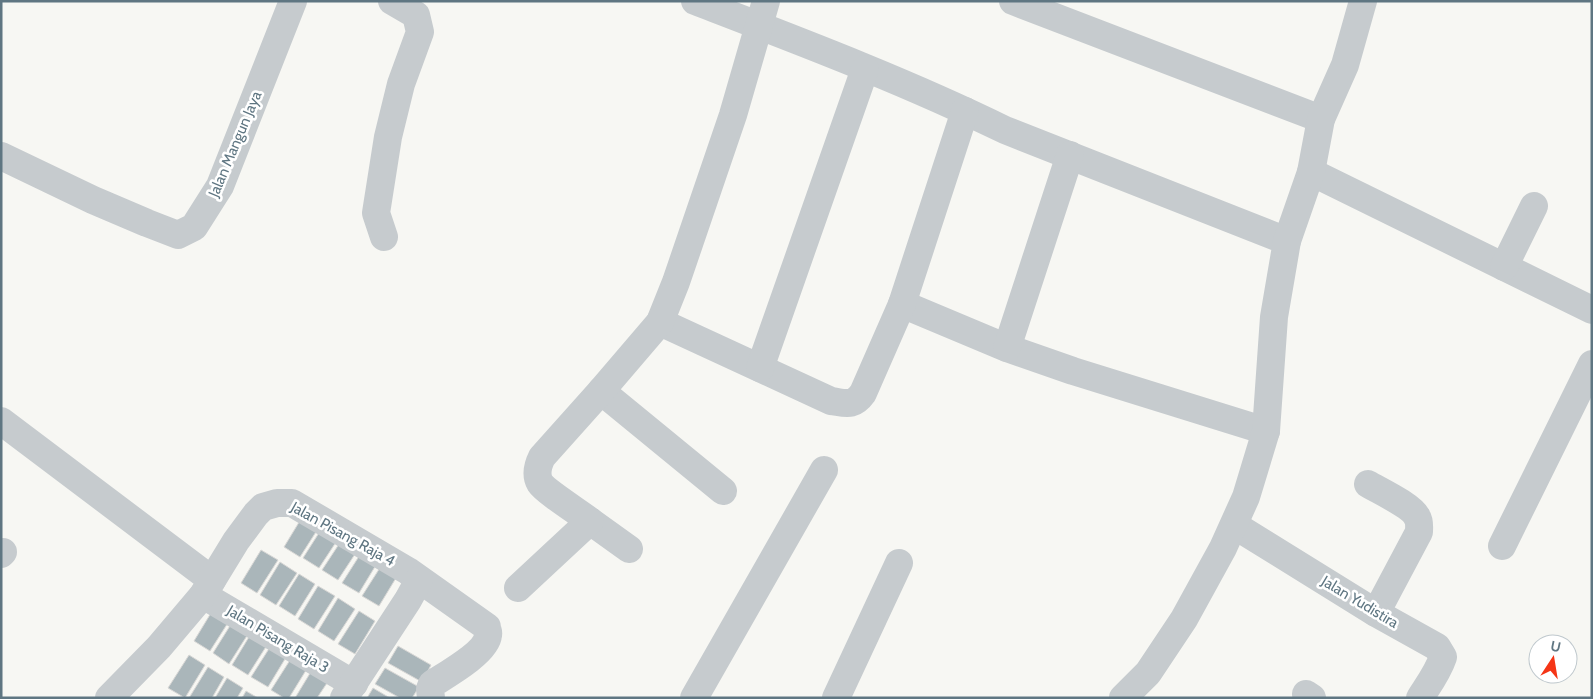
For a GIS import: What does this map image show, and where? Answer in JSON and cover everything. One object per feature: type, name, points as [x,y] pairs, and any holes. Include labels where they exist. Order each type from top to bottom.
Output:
[{"type":"street","name":"Jalan Mangun Jaya","points":[[1,156],[93,200],[178,235],[194,227],[220,186],[293,1]]},
{"type":"street","points":[[384,237],[376,213],[388,137],[401,84],[420,32],[416,15],[392,1]]},
{"type":"street","points":[[695,1],[763,14],[865,69],[1005,130],[1287,241]]},
{"type":"street","points":[[1013,1],[1322,119]]},
{"type":"street","points":[[1123,698],[1148,673],[1184,619],[1223,548],[1246,497],[1266,431],[1274,317],[1287,241],[1311,172],[1322,119],[1345,65],[1363,1]]},
{"type":"street","points":[[629,549],[541,485],[538,465],[542,457],[660,322],[676,282],[733,115],[763,14]]},
{"type":"street","points":[[760,368],[865,69]]},
{"type":"street","points":[[660,322],[831,401],[850,403],[857,401],[863,393],[902,304],[965,111]]},
{"type":"street","points":[[1007,348],[1070,155]]},
{"type":"street","points":[[1311,172],[1592,310]]},
{"type":"street","points":[[1504,267],[1534,206]]},
{"type":"street","points":[[902,304],[1007,348],[1073,371],[1266,431]]},
{"type":"street","points":[[1502,546],[1592,364]]},
{"type":"street","points":[[601,391],[723,491]]},
{"type":"street","name":"Jalan Pisang Raja 3","points":[[1,421],[207,588],[349,691]]},
{"type":"street","points":[[694,698],[824,470]]},
{"type":"street","points":[[1368,484],[1411,509],[1418,519],[1419,525],[1419,532],[1376,613]]},
{"type":"street","name":"Jalan Pisang Raja 4","points":[[207,588],[236,541],[256,514],[263,507],[277,503],[292,503],[408,571],[487,627],[488,636],[478,652],[432,684],[430,689],[431,698]]},
{"type":"street","points":[[518,588],[590,521]]},
{"type":"street","name":"Jalan Yudistira","points":[[1234,525],[1376,613],[1437,647],[1443,657],[1438,670],[1420,698]]},
{"type":"street","points":[[836,698],[899,563]]},
{"type":"street","points":[[349,691],[419,580]]},
{"type":"street","points":[[112,697],[159,647],[207,588]]},
{"type":"building","points":[[304,514],[321,524],[300,557],[284,547]]},
{"type":"building","points":[[324,525],[340,536],[319,568],[303,558]]},
{"type":"building","points":[[343,538],[359,548],[338,580],[322,570]]},
{"type":"building","points":[[261,550],[278,560],[257,593],[241,583]]},
{"type":"building","points":[[363,550],[379,560],[359,593],[342,583]]},
{"type":"building","points":[[280,562],[297,573],[276,605],[260,595]]},
{"type":"building","points":[[383,563],[399,573],[379,606],[362,596]]},
{"type":"building","points":[[299,574],[315,584],[295,616],[279,606]]},
{"type":"building","points":[[318,586],[335,596],[314,629],[298,619]]},
{"type":"building","points":[[338,598],[355,609],[334,641],[318,631]]},
{"type":"building","points":[[214,608],[231,618],[210,651],[194,641]]},
{"type":"building","points":[[359,611],[375,621],[355,654],[338,644]]},
{"type":"building","points":[[233,621],[250,631],[229,664],[213,653]]},
{"type":"building","points":[[252,632],[269,642],[248,675],[232,665]]},
{"type":"building","points":[[272,644],[288,654],[268,687],[251,677]]},
{"type":"building","points":[[398,646],[431,665],[422,682],[388,663]]},
{"type":"building","points":[[189,655],[205,665],[185,698],[168,688]]},
{"type":"building","points":[[292,657],[308,667],[289,698],[284,698],[271,690]]},
{"type":"building","points":[[208,667],[224,677],[212,698],[189,698]]},
{"type":"building","points":[[385,668],[419,687],[412,698],[400,698],[375,684]]},
{"type":"building","points":[[312,670],[329,680],[317,698],[295,698]]},
{"type":"building","points":[[227,678],[243,688],[237,698],[215,698]]},
{"type":"building","points":[[373,688],[390,698],[367,698]]},
{"type":"building","points":[[246,691],[258,698],[242,698]]}]
